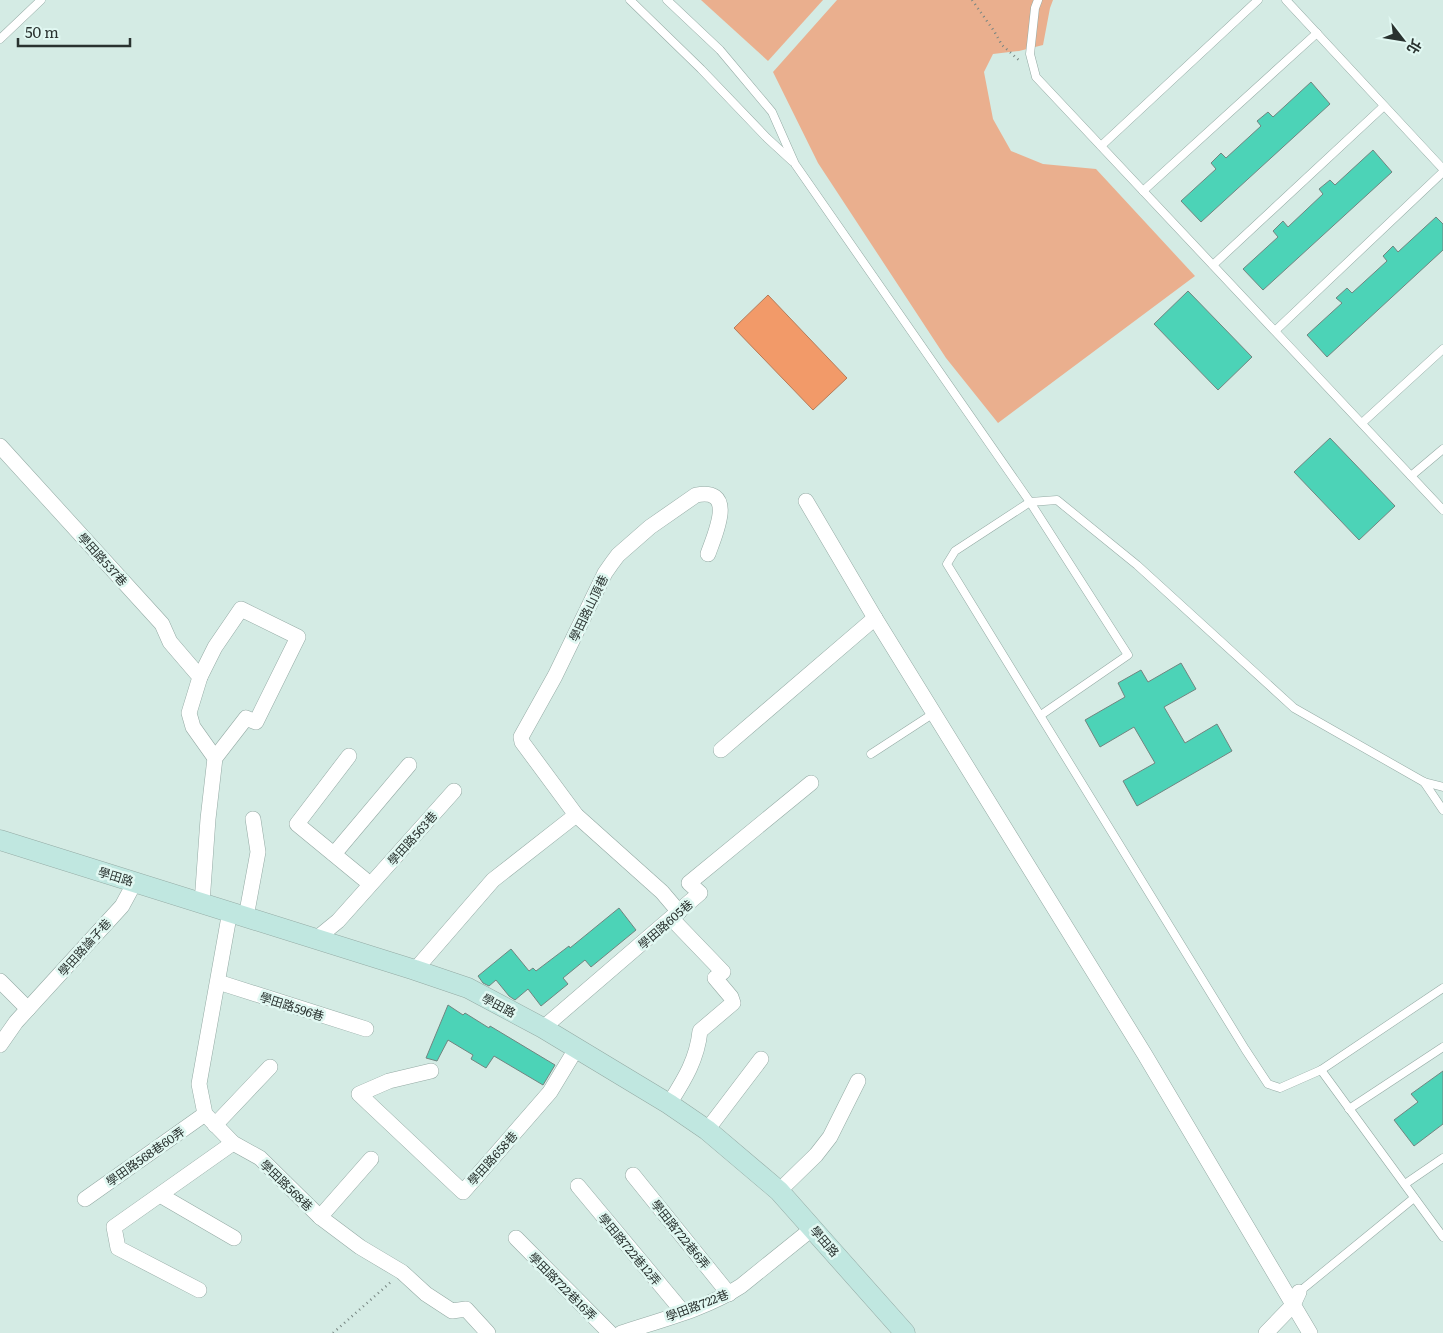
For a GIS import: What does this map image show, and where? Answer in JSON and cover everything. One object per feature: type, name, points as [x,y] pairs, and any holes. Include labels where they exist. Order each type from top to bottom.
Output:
[{"type":"main road","name":"學田路","points":[[0,840],[468,988],[542,1028],[669,1104],[707,1130],[780,1191],[905,1333]]},
{"type":"street","name":"學田路537巷","points":[[0,446],[162,624],[170,642],[200,677]]},
{"type":"street","name":"學田路山頂巷","points":[[669,1104],[688,1074],[698,1048],[700,1031],[733,1003],[731,997],[715,978],[723,972],[675,916],[662,892],[576,815],[522,742],[524,730],[555,676],[605,573],[618,555],[650,527],[696,495],[703,494],[717,498],[720,504],[721,518],[708,554]]},
{"type":"street","points":[[806,501],[875,618],[1296,1299],[1310,1333]]},
{"type":"street","points":[[202,903],[208,819],[215,758],[246,718],[256,722],[298,637],[241,609],[215,647],[200,677],[189,713],[193,727],[215,758]]},
{"type":"street","points":[[721,750],[875,618]]},
{"type":"street","points":[[349,756],[297,824],[370,884]]},
{"type":"street","points":[[334,854],[409,765]]},
{"type":"street","name":"學田路605巷","points":[[542,1028],[700,894],[689,883],[811,783]]},
{"type":"street","name":"學田路563巷","points":[[316,939],[338,921],[454,791]]},
{"type":"street","points":[[415,970],[493,880],[576,815]]},
{"type":"street","points":[[210,1120],[198,1084],[218,982],[258,852],[253,819]]},
{"type":"street","name":"學田路論子巷","points":[[0,1045],[16,1022],[122,906],[134,882]]},
{"type":"street","points":[[0,981],[28,1009]]},
{"type":"street","name":"學田路596巷","points":[[218,982],[366,1029]]},
{"type":"street","name":"學田路658巷","points":[[431,1071],[389,1081],[359,1094],[462,1192],[550,1092],[576,1049]]},
{"type":"street","points":[[707,1130],[761,1059]]},
{"type":"street","name":"學田路568巷60弄","points":[[85,1199],[210,1120],[270,1067]]},
{"type":"street","points":[[780,1191],[816,1155],[830,1137],[858,1081]]},
{"type":"street","name":"學田路568巷","points":[[210,1120],[234,1143],[260,1158],[320,1217],[360,1247],[402,1272],[426,1294],[452,1311],[466,1308],[488,1333]]},
{"type":"street","points":[[199,1290],[118,1248],[114,1226],[234,1143]]},
{"type":"street","points":[[320,1217],[372,1159]]},
{"type":"street","name":"學田路722巷6弄","points":[[634,1175],[729,1294]]},
{"type":"street","name":"學田路722巷12弄","points":[[578,1186],[683,1312]]},
{"type":"street","points":[[160,1194],[234,1238]]},
{"type":"street","name":"學田路722巷","points":[[621,1333],[729,1294],[813,1228]]},
{"type":"street","name":"學田路722巷16弄","points":[[516,1238],[610,1333]]},
{"type":"street","points":[[1266,1333],[1296,1299]]},
{"type":"lane","points":[[0,39],[41,0]]},
{"type":"lane","points":[[630,0],[795,164]]},
{"type":"lane","points":[[667,0],[720,50],[772,112],[795,164],[1030,502],[1128,654],[1041,715]]},
{"type":"lane","points":[[1038,0],[1035,8],[1030,54],[1036,77],[1443,510]]},
{"type":"lane","points":[[1101,146],[1258,0]]},
{"type":"lane","points":[[1275,331],[1443,171],[1286,0]]},
{"type":"lane","points":[[1143,191],[1318,33]]},
{"type":"lane","points":[[1214,265],[1384,106]]},
{"type":"lane","points":[[1362,423],[1443,349]]},
{"type":"lane","points":[[1411,476],[1443,450]]},
{"type":"lane","points":[[1443,787],[1424,782],[1294,708],[1137,565],[1057,500],[1030,502],[955,551],[947,564],[1244,1049],[1268,1084],[1280,1088],[1321,1070],[1443,988]]},
{"type":"lane","points":[[871,754],[934,714]]},
{"type":"lane","points":[[1424,782],[1443,810]]},
{"type":"lane","points":[[1350,1109],[1443,1047]]},
{"type":"lane","points":[[1321,1070],[1443,1237]]},
{"type":"lane","points":[[1405,1184],[1443,1158]]},
{"type":"lane","points":[[1296,1299],[1414,1198]]},
{"type":"path","points":[[972,0],[1002,45],[1036,77]]},
{"type":"path","points":[[333,1333],[402,1272]]},
{"type":"shaded area","points":[[701,0],[823,0],[768,61]]},
{"type":"shaded area","points":[[837,0],[1053,0],[1043,45],[1019,51],[993,54],[984,72],[993,119],[1011,151],[1043,164],[1096,169],[1195,276],[998,423],[946,358],[818,163],[773,72]]},
{"type":"shaded area","points":[[768,295],[847,378],[813,410],[734,328]]},
{"type":"building","points":[[1311,82],[1330,104],[1201,222],[1181,201],[1216,169],[1211,163],[1221,153],[1226,158],[1261,126],[1257,121],[1268,112],[1273,117]]},
{"type":"building","points":[[1373,150],[1392,172],[1263,290],[1243,269],[1278,237],[1273,231],[1283,221],[1288,227],[1323,194],[1319,189],[1330,180],[1335,185]]},
{"type":"building","points":[[1436,217],[1443,224],[1443,250],[1327,357],[1307,335],[1342,303],[1336,298],[1347,288],[1352,293],[1387,261],[1383,256],[1393,246],[1398,252]]},
{"type":"building","points":[[1188,291],[1252,357],[1218,390],[1154,324]]},
{"type":"building","points":[[1330,438],[1395,506],[1359,540],[1294,472]]},
{"type":"building","points":[[1181,663],[1196,689],[1164,707],[1185,743],[1217,724],[1232,751],[1137,806],[1123,781],[1155,763],[1134,727],[1100,747],[1085,720],[1125,697],[1118,683],[1141,670],[1148,682]]},
{"type":"building","points":[[619,908],[636,930],[591,967],[585,960],[563,978],[568,984],[541,1006],[528,989],[515,1000],[509,996],[496,980],[489,986],[483,983],[478,976],[511,949],[529,971],[533,968],[536,971],[569,946],[570,948]]},
{"type":"building","points":[[448,1005],[489,1028],[490,1026],[555,1065],[543,1085],[494,1056],[486,1068],[471,1059],[473,1055],[448,1040],[437,1061],[426,1058]]},
{"type":"building","points":[[1443,1071],[1443,1124],[1414,1146],[1394,1120],[1418,1102],[1411,1094]]}]
